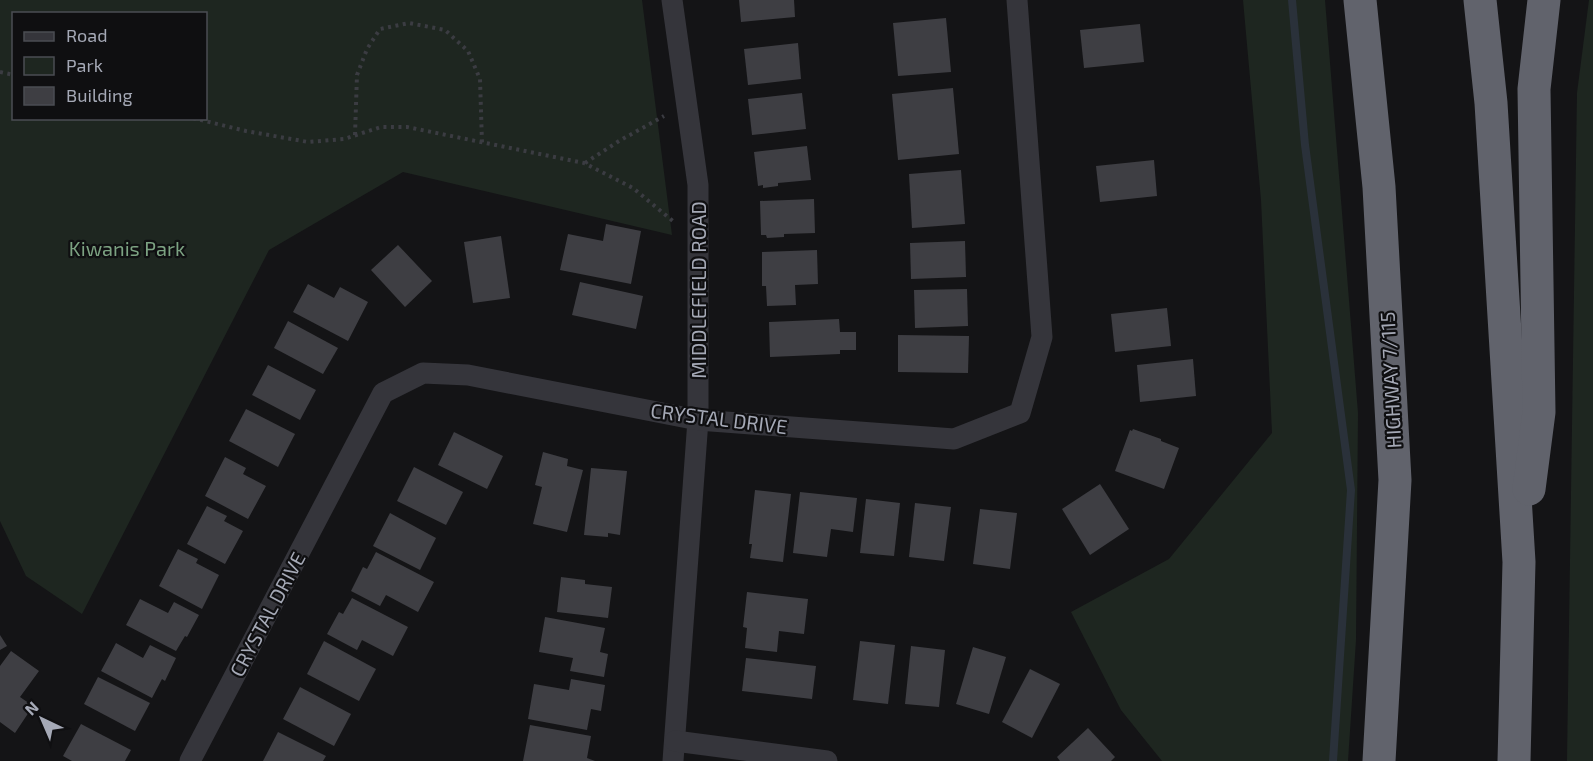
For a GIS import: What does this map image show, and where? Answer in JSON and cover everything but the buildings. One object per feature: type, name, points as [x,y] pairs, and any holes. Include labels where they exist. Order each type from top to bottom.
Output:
[{"type":"highway","name":"HIGHWAY 7/115","points":[[1360,0],[1379,188],[1395,480],[1379,761]]},
{"type":"highway","points":[[1480,0],[1491,103],[1519,562],[1514,761]]},
{"type":"highway","points":[[1519,562],[1539,412],[1534,89],[1544,0]]},
{"type":"street","name":"MIDDLEFIELD ROAD","points":[[672,0],[698,186],[698,420],[674,751]]},
{"type":"street","name":"CRYSTAL DRIVE","points":[[190,761],[383,393],[423,373],[468,375],[698,420],[954,439],[1020,413],[1042,338],[1017,0]]},
{"type":"street","points":[[674,751],[827,761]]},
{"type":"path","points":[[355,135],[357,75],[367,49],[380,29],[410,23],[445,30],[468,51],[480,79],[482,143]]},
{"type":"path","points":[[584,163],[659,118],[686,107]]},
{"type":"path","points":[[201,120],[308,142],[344,139],[381,127],[407,127],[584,163],[633,188],[698,241]]},
{"type":"green space","name":"Kiwanis Park","points":[[0,0],[642,0],[672,235],[403,172],[269,250],[82,614],[26,576],[0,521]]},
{"type":"green space","points":[[1243,0],[1325,0],[1358,413],[1356,640],[1348,761],[1162,761],[1121,710],[1071,612],[1169,559],[1272,433],[1261,200]]},
{"type":"green space","points":[[1589,0],[1593,0],[1593,761],[1567,761],[1577,93]]},
{"type":"waterway","points":[[1292,0],[1305,145],[1351,490],[1333,761]]}]
